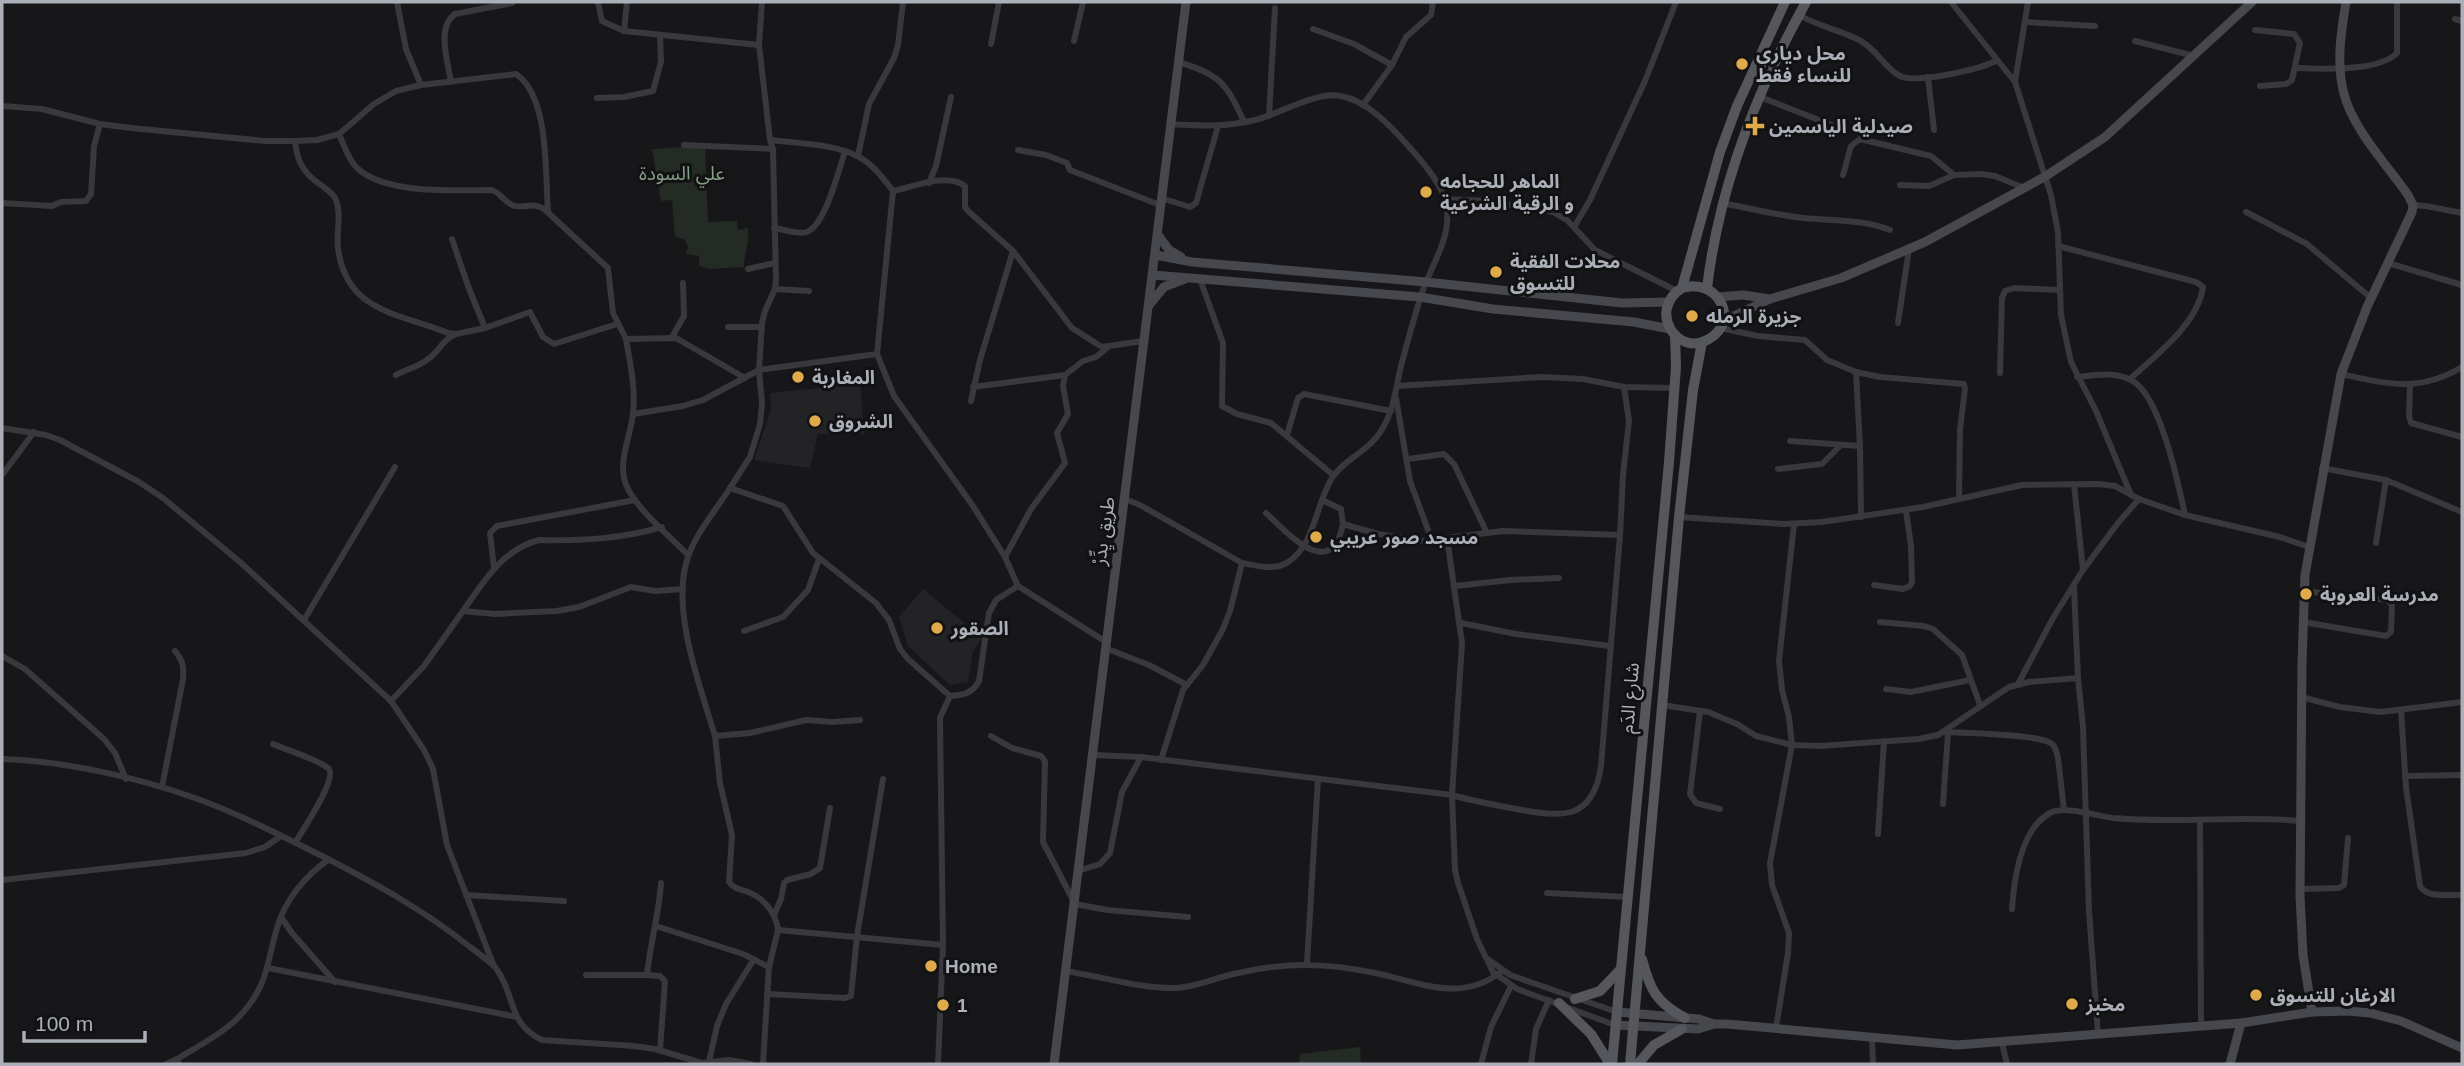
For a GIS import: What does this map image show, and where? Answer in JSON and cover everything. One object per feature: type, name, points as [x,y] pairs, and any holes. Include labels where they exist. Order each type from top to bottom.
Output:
[{"type":"main road","points":[[1707,288],[1722,203],[1736,158],[1760,97],[1806,2]]},
{"type":"main road","points":[[1680,290],[1720,152],[1782,3]]},
{"type":"main road","points":[[1690,285],[1707,288],[1718,297],[1723,308],[1721,324],[1715,334],[1702,342],[1688,342],[1673,332],[1666,316],[1668,302],[1680,290],[1690,285]]},
{"type":"main road","name":"شارع الدَم","points":[[1611,1064],[1676,367],[1673,332]]},
{"type":"main road","name":"شارع الدَم","points":[[1630,1064],[1679,517],[1693,390],[1702,342]]},
{"type":"main road","points":[[1638,1064],[1654,1045],[1683,1023],[1653,993],[1640,950]]},
{"type":"main road","points":[[1575,999],[1600,991],[1621,970]]},
{"type":"main road","points":[[1554,1001],[1591,1034],[1611,1064]]},
{"type":"street","points":[[397,2],[406,49],[421,85]]},
{"type":"street","points":[[598,2],[602,21],[624,31],[759,45]]},
{"type":"street","points":[[624,31],[627,2]]},
{"type":"street","points":[[762,2],[759,45],[769,140],[773,149],[775,289],[765,311],[762,327],[759,370],[762,403],[760,424],[750,457],[688,555],[683,589],[690,655],[715,736],[720,783],[732,835],[729,882],[733,888],[756,896],[774,915],[778,930],[769,967],[763,1064]]},
{"type":"street","points":[[859,156],[869,104],[894,58],[898,45],[903,2]]},
{"type":"street","points":[[991,44],[999,2]]},
{"type":"street","points":[[1074,41],[1083,2]]},
{"type":"street","name":"طريق يِدِّرْ","points":[[1054,1064],[1186,2]]},
{"type":"street","points":[[1363,105],[1392,65],[1406,37],[1431,15],[1433,2]]},
{"type":"street","points":[[1574,228],[1646,81],[1676,2]]},
{"type":"street","points":[[1951,2],[2015,82],[2046,176],[2054,212],[2065,343],[2077,377],[2107,435],[2132,495]]},
{"type":"street","points":[[2015,82],[2028,2]]},
{"type":"street","points":[[1721,324],[1770,299],[1841,278],[1909,249],[2046,176],[2105,137],[2252,2]]},
{"type":"street","points":[[2312,1012],[2303,955],[2300,890],[2301,697],[2304,591],[2309,547],[2341,374],[2371,298],[2408,223],[2413,205],[2352,113],[2344,94],[2340,47],[2346,2]]},
{"type":"street","points":[[2295,68],[2340,69],[2384,61],[2397,53],[2397,2]]},
{"type":"street","points":[[451,82],[445,30],[448,18],[455,14],[512,3]]},
{"type":"street","points":[[1269,116],[1275,8]]},
{"type":"street","points":[[1799,15],[1819,26],[1862,41],[1900,76],[1927,77],[1971,69],[1996,61]]},
{"type":"street","points":[[2025,22],[2095,26]]},
{"type":"street","points":[[1313,29],[1354,44],[1392,65]]},
{"type":"street","points":[[2255,30],[2297,36],[2301,43],[2294,77],[2289,83],[2260,86]]},
{"type":"street","points":[[597,98],[653,92],[661,62],[660,36]]},
{"type":"street","points":[[2135,41],[2194,56]]},
{"type":"street","points":[[1178,62],[1198,68],[1224,85],[1230,91],[1244,122]]},
{"type":"street","points":[[2,106],[43,110],[100,124],[245,139],[317,140],[339,134],[383,98],[396,91],[511,73],[520,76],[530,88],[538,108],[548,212]]},
{"type":"street","points":[[1927,77],[1934,130]]},
{"type":"street","points":[[1125,499],[1242,563],[1276,567],[1288,562],[1303,546],[1334,475],[1373,441],[1381,432],[1391,411],[1420,297],[1440,254],[1447,211],[1445,199],[1413,151],[1363,105],[1350,98],[1331,95],[1269,116],[1218,126],[1171,124]]},
{"type":"street","points":[[929,183],[936,166],[951,97]]},
{"type":"street","points":[[1760,97],[1834,126]]},
{"type":"street","points":[[2,204],[52,206],[61,202],[86,201],[91,194],[94,146],[100,124]]},
{"type":"street","points":[[1018,150],[1046,155],[1067,163],[1070,170],[1161,201],[1190,207],[1196,204],[1218,126]]},
{"type":"street","points":[[339,134],[355,166],[370,176],[405,187],[492,190],[514,206],[536,204],[608,268],[612,313],[626,339],[633,389],[633,414],[623,471],[628,489],[635,500],[688,555]]},
{"type":"street","points":[[1843,175],[1851,146],[1860,139],[1931,156],[1954,175]]},
{"type":"street","points":[[769,140],[859,156],[894,191],[877,354],[900,405],[973,506],[1005,557],[1018,586],[1106,645],[1186,685]]},
{"type":"street","points":[[295,141],[303,171],[336,200],[338,251],[342,271],[352,289],[379,309],[456,334]]},
{"type":"street","points":[[684,145],[773,149]]},
{"type":"street","points":[[774,228],[803,233],[812,229],[823,214],[845,152]]},
{"type":"street","points":[[1900,186],[1929,186],[1954,175],[1981,174],[1995,176],[2025,188]]},
{"type":"street","points":[[894,191],[943,181],[961,183],[965,186],[965,207],[968,211],[1013,251],[1072,328],[1102,347],[1143,341]]},
{"type":"street","points":[[1445,199],[1487,201],[1553,212],[1567,220],[1595,250],[1680,290]]},
{"type":"street","points":[[1722,203],[1802,218],[1852,221],[1890,230]]},
{"type":"street","points":[[2413,205],[2426,205],[2462,214]]},
{"type":"street","points":[[2246,212],[2307,244],[2371,298]]},
{"type":"street","points":[[1158,235],[1173,253],[1192,262]]},
{"type":"street","points":[[452,239],[485,328]]},
{"type":"street","points":[[2058,247],[2196,282],[2203,287],[2199,300],[2176,336],[2130,379]]},
{"type":"street","points":[[1898,323],[1909,249]]},
{"type":"street","points":[[971,401],[1013,251]]},
{"type":"street","points":[[1156,256],[1192,262],[1426,282],[1622,303],[1668,302]]},
{"type":"street","points":[[2388,262],[2462,285]]},
{"type":"street","points":[[748,269],[775,263]]},
{"type":"street","points":[[1153,275],[1420,297],[1493,309],[1619,320],[1673,332]]},
{"type":"street","points":[[1148,306],[1164,288],[1189,278]]},
{"type":"street","points":[[1200,279],[1223,343],[1222,406],[1237,414],[1271,423],[1334,475]]},
{"type":"street","points":[[672,337],[684,316],[682,283]]},
{"type":"street","points":[[2000,373],[2004,291],[2014,288],[2059,290]]},
{"type":"street","points":[[775,289],[809,291]]},
{"type":"street","points":[[1718,297],[1743,295],[1770,299]]},
{"type":"street","points":[[396,375],[433,356],[445,340],[456,334],[485,328],[530,312],[543,337],[554,344],[617,324]]},
{"type":"street","points":[[1721,324],[1758,336],[1805,340],[1827,360],[1856,372],[1880,377],[1964,384],[1959,499]]},
{"type":"street","points":[[728,327],[762,327]]},
{"type":"street","points":[[626,339],[672,337],[745,378]]},
{"type":"street","points":[[973,387],[1065,375],[1109,346]]},
{"type":"street","points":[[633,414],[683,406],[718,393],[759,370],[877,354]]},
{"type":"street","points":[[2341,374],[2410,385],[2440,378],[2462,367]]},
{"type":"street","points":[[1856,372],[1861,517]]},
{"type":"street","points":[[2077,377],[2112,374],[2130,379],[2142,387],[2163,431],[2185,514]]},
{"type":"street","points":[[1005,557],[1031,509],[1065,463],[1057,433],[1068,414],[1063,386],[1065,375]]},
{"type":"street","points":[[1396,389],[1542,377],[1584,379],[1624,387],[1674,388]]},
{"type":"street","points":[[2410,385],[2411,423],[2462,437]]},
{"type":"street","points":[[1093,755],[1141,757],[1452,795],[1520,810],[1561,815],[1574,812],[1586,804],[1596,789],[1600,774],[1629,421],[1624,387]]},
{"type":"street","points":[[1396,389],[1402,446],[1408,459],[1410,481],[1432,541]]},
{"type":"street","points":[[1287,435],[1298,398],[1304,394],[1391,411]]},
{"type":"street","points":[[2,428],[34,432],[60,440],[139,482],[163,498],[240,562],[391,701],[424,750],[433,769],[447,845],[494,967],[517,1017],[529,1034],[542,1040],[660,1050],[704,1063],[729,1060],[751,1064]]},
{"type":"street","points":[[2,475],[34,432]]},
{"type":"street","points":[[1790,442],[1860,446]]},
{"type":"street","points":[[1778,469],[1822,464],[1840,446]]},
{"type":"street","points":[[1408,459],[1444,454],[1454,464],[1487,533]]},
{"type":"street","points":[[304,621],[395,467]]},
{"type":"street","points":[[2322,468],[2386,480],[2462,512]]},
{"type":"street","points":[[2376,543],[2386,480]]},
{"type":"street","points":[[2074,484],[2083,570]]},
{"type":"street","points":[[1679,517],[1794,524],[1906,510],[2022,485],[2108,485],[2139,499],[2185,514],[2280,537],[2309,547]]},
{"type":"street","points":[[730,488],[783,506],[807,547],[876,603],[889,620],[900,649],[950,696],[965,695],[976,687],[989,613],[996,600],[1018,586]]},
{"type":"street","points":[[1266,513],[1303,546],[1320,552],[1329,549],[1337,541],[1343,524],[1341,509],[1322,499]]},
{"type":"street","points":[[2018,684],[2053,618],[2083,570],[2139,499]]},
{"type":"street","points":[[494,568],[490,533],[497,526],[635,500]]},
{"type":"street","points":[[1874,585],[1907,589],[1912,582],[1906,510]]},
{"type":"street","points":[[1343,524],[1378,534],[1432,541],[1487,533],[1620,535]]},
{"type":"street","points":[[1776,1028],[1789,942],[1786,922],[1772,886],[1770,863],[1792,745],[1779,660],[1794,524]]},
{"type":"street","points":[[391,701],[424,666],[494,568],[513,551],[539,540],[615,538],[633,536],[662,527]]},
{"type":"street","points":[[1447,538],[1462,643],[1452,795],[1455,870],[1485,957],[1511,986],[1615,1025],[1634,1027],[1699,1019],[1714,1024],[1945,1045],[2200,1027],[2312,1012],[2360,1011],[2387,1017],[2462,1048]]},
{"type":"street","points":[[744,631],[783,617],[808,590],[820,559]]},
{"type":"street","points":[[1161,760],[1186,685],[1207,658],[1223,629],[1242,563]]},
{"type":"street","points":[[1455,586],[1510,580],[1559,579]]},
{"type":"street","points":[[463,611],[495,614],[557,611],[591,603],[631,587],[655,591],[683,589]]},
{"type":"street","points":[[2074,587],[2098,1034]]},
{"type":"street","points":[[2303,622],[2386,636],[2391,632],[2392,605],[2387,600],[2304,591]]},
{"type":"street","points":[[1880,622],[1933,629],[1962,655],[1980,705]]},
{"type":"street","points":[[1461,623],[1516,634],[1610,646]]},
{"type":"street","points":[[162,787],[183,679],[181,657],[175,651]]},
{"type":"street","points":[[2,656],[38,680],[104,739],[127,779]]},
{"type":"street","points":[[1662,705],[1724,718],[1749,733],[1792,745],[1819,746],[1930,738],[1946,732],[1980,705],[2009,687],[2078,678]]},
{"type":"street","points":[[1886,690],[1911,692],[1970,680]]},
{"type":"street","points":[[938,1064],[943,945],[940,718],[950,696]]},
{"type":"street","points":[[2301,697],[2368,712],[2462,702]]},
{"type":"street","points":[[2401,710],[2405,776],[2420,886],[2422,891],[2430,894],[2462,895]]},
{"type":"street","points":[[1700,711],[1690,794],[1696,803],[1720,809]]},
{"type":"street","points":[[715,736],[750,733],[806,720],[860,720]]},
{"type":"street","points":[[1946,732],[2034,738],[2050,742],[2057,750],[2064,810]]},
{"type":"street","points":[[1943,804],[1946,732]]},
{"type":"street","points":[[991,736],[1012,748],[1041,756],[1045,761],[1043,842],[1074,904],[1107,910],[1188,917]]},
{"type":"street","points":[[1878,834],[1884,741]]},
{"type":"street","points":[[273,744],[318,763],[330,773],[331,779],[324,794],[295,843]]},
{"type":"street","points":[[1078,871],[1100,863],[1110,853],[1122,792],[1141,757]]},
{"type":"street","points":[[2,759],[127,779],[197,799],[281,836],[384,889],[438,922],[494,967]]},
{"type":"street","points":[[2405,776],[2462,775]]},
{"type":"street","points":[[768,994],[845,998],[851,996],[856,936],[883,779]]},
{"type":"street","points":[[1307,963],[1318,779]]},
{"type":"street","points":[[774,915],[784,883],[811,874],[820,867],[830,808]]},
{"type":"street","points":[[2012,909],[2015,874],[2031,834],[2046,816],[2064,810],[2133,820],[2300,821]]},
{"type":"street","points":[[2200,820],[2200,1027]]},
{"type":"street","points":[[2,880],[246,853],[265,848],[281,836]]},
{"type":"street","points":[[2300,890],[2339,888],[2344,885],[2348,838]]},
{"type":"street","points":[[166,1064],[178,1062],[211,1041],[231,1025],[253,998],[268,968],[281,918],[306,879],[328,859]]},
{"type":"street","points":[[647,975],[661,883]]},
{"type":"street","points":[[1547,893],[1628,897]]},
{"type":"street","points":[[466,895],[564,901]]},
{"type":"street","points":[[281,918],[335,982]]},
{"type":"street","points":[[656,926],[705,940],[769,967]]},
{"type":"street","points":[[778,930],[943,945]]},
{"type":"street","points":[[704,1063],[722,1015],[754,959]]},
{"type":"street","points":[[1065,971],[1177,988],[1258,968],[1307,963],[1374,973],[1447,989],[1483,983],[1499,973]]},
{"type":"street","points":[[268,968],[517,1017]]},
{"type":"street","points":[[1499,973],[1617,1012],[1683,1023]]},
{"type":"street","points":[[586,975],[647,975],[660,976],[665,981],[660,1050]]},
{"type":"street","points":[[1481,1064],[1491,1027],[1511,986]]},
{"type":"street","points":[[1531,1064],[1536,1029],[1554,1001]]},
{"type":"street","points":[[2230,1064],[2241,1023]]},
{"type":"street","points":[[1872,1038],[1873,1064]]},
{"type":"street","points":[[2002,1043],[2007,1064]]},
{"type":"shaded area","name":"الشروق","points":[[860,380],[864,434],[818,434],[810,468],[754,460],[771,409],[770,393],[828,387],[828,384]]},
{"type":"shaded area","name":"الصقور","points":[[923,589],[982,638],[973,651],[968,682],[950,685],[908,646],[899,617]]},
{"type":"green space","name":"علي السودة","points":[[705,146],[708,222],[737,221],[738,230],[748,228],[744,267],[709,269],[699,266],[699,256],[686,254],[688,246],[684,239],[675,237],[672,200],[661,201],[652,149]]},
{"type":"green space","points":[[1360,1047],[1361,1064],[1299,1064],[1300,1054]]},
{"type":"place","name":"محل دياري للنساء فقط","points":[[1742,64]]},
{"type":"place","name":"صيدلية الياسمين","points":[[1755,126]]},
{"type":"place","name":"الماهر للحجامه و الرقية الشرعية","points":[[1426,192]]},
{"type":"place","name":"محلات الفقية للتسوق","points":[[1496,272]]},
{"type":"place","name":"جزيرة الرمله","points":[[1692,316]]},
{"type":"place","name":"المغاربة","points":[[798,377]]},
{"type":"place","name":"الشروق","points":[[815,421]]},
{"type":"place","name":"مسجد صور عريبي","points":[[1316,537]]},
{"type":"place","name":"مدرسة العروبة","points":[[2306,594]]},
{"type":"place","name":"الصقور","points":[[937,628]]},
{"type":"place","name":"Home","points":[[931,966]]},
{"type":"place","name":"الارغان للتسوق","points":[[2256,995]]},
{"type":"place","name":"مخبز","points":[[2072,1004]]},
{"type":"place","name":"1","points":[[943,1005]]}]
